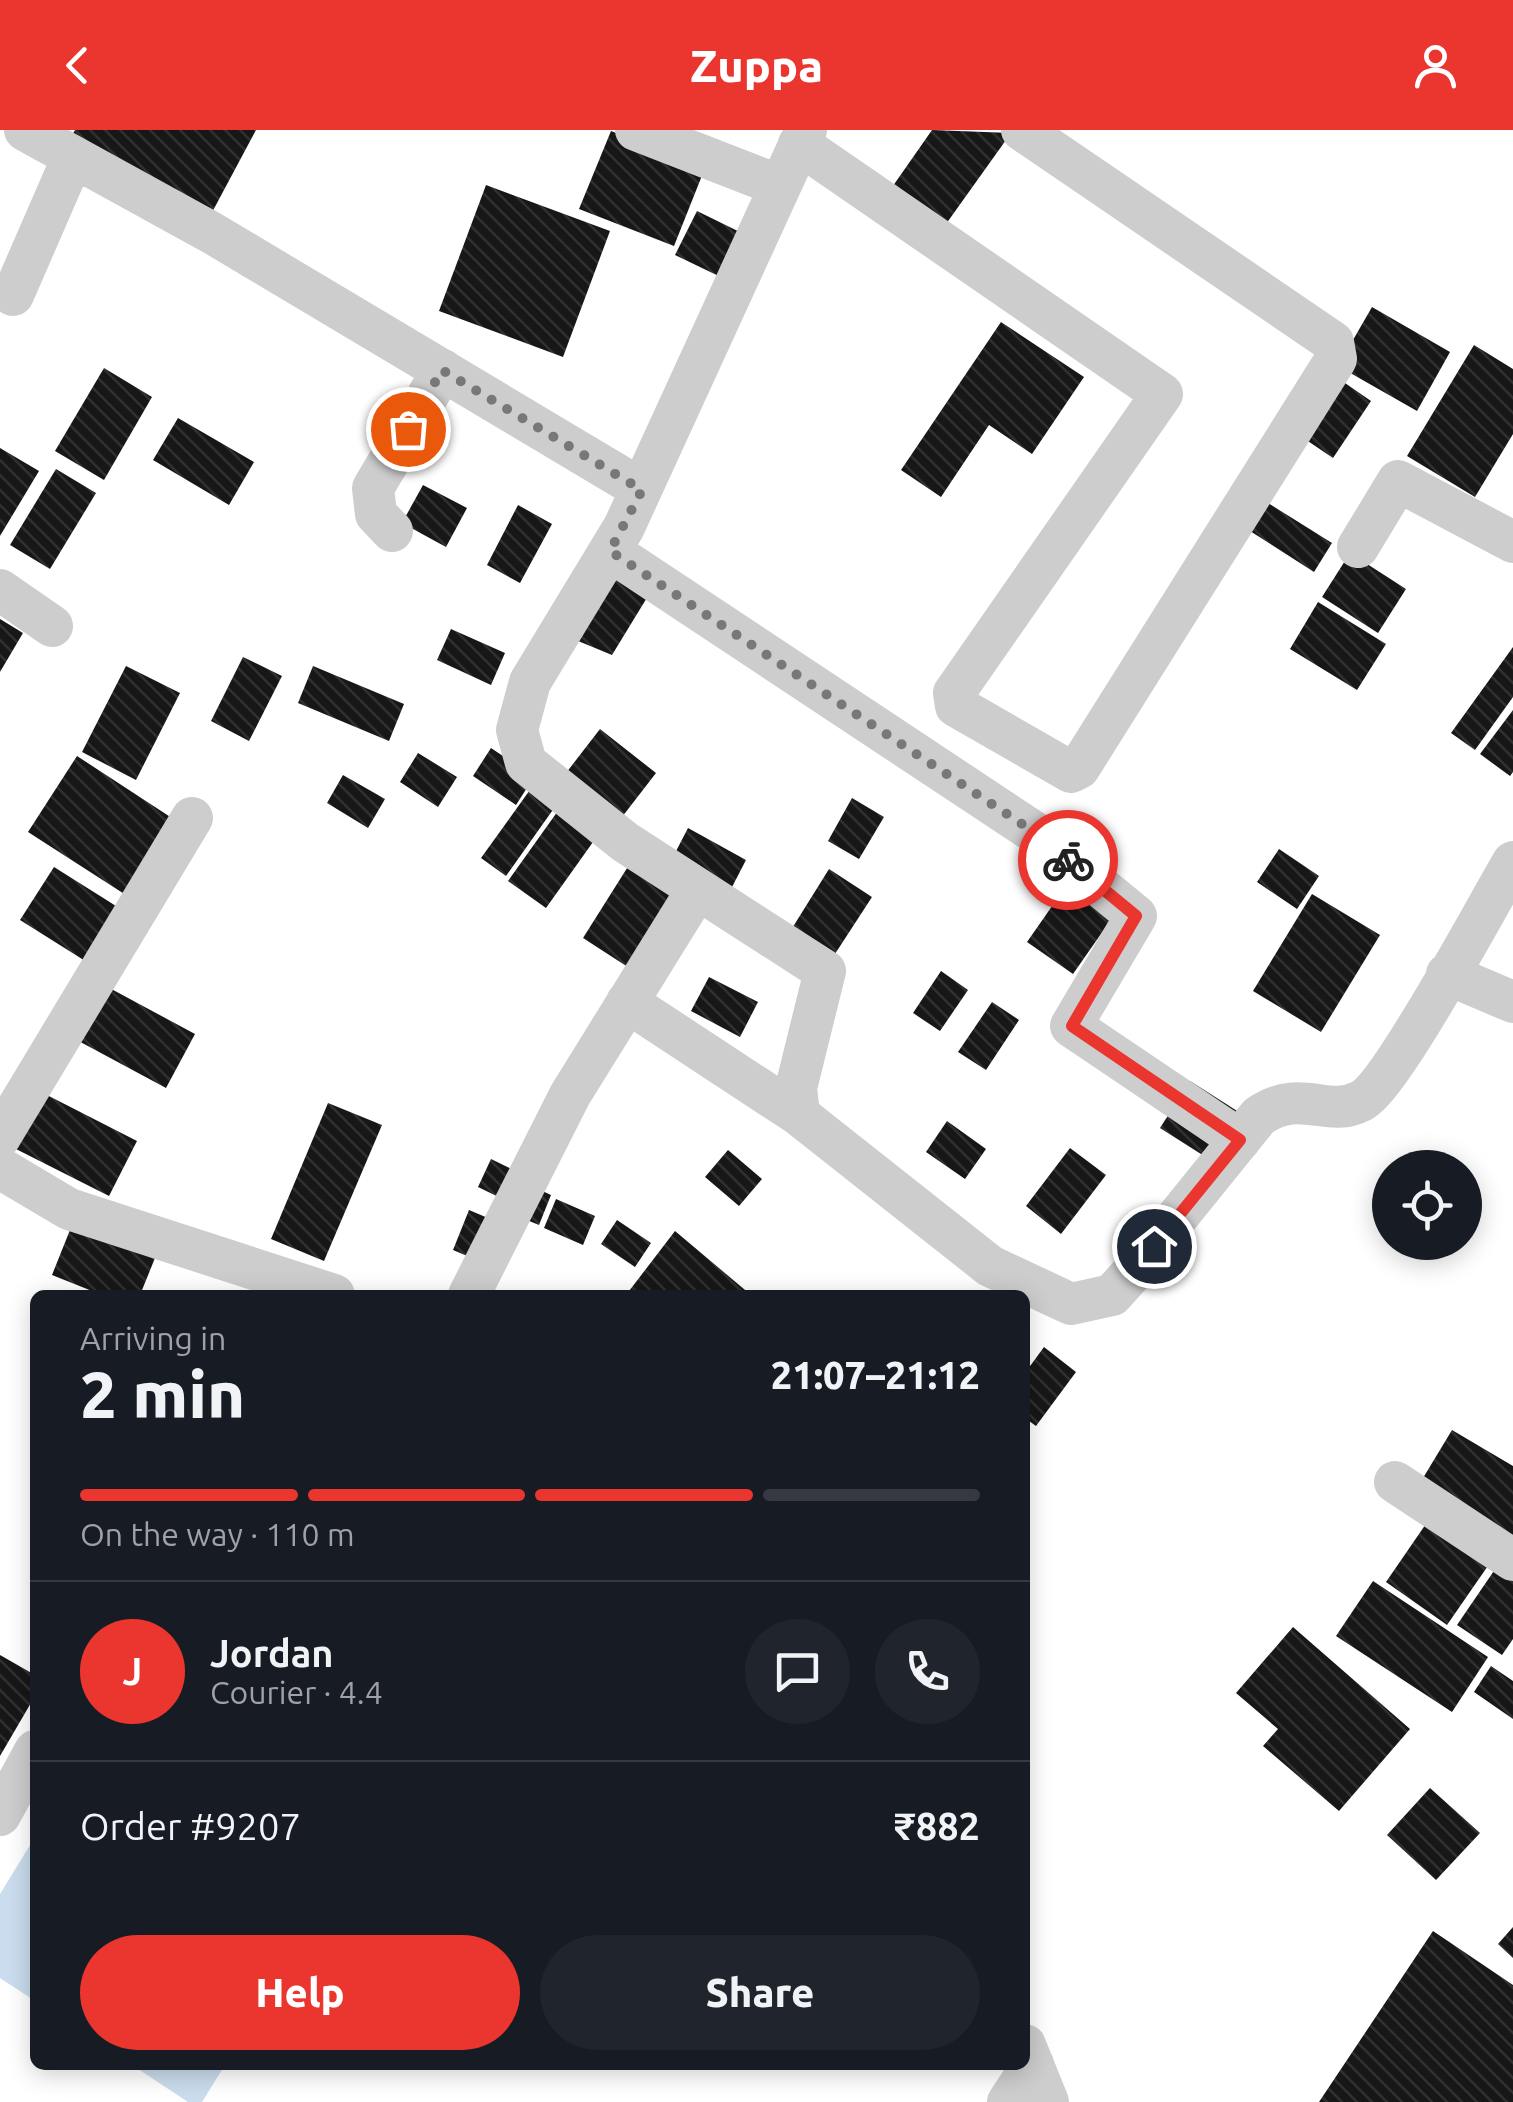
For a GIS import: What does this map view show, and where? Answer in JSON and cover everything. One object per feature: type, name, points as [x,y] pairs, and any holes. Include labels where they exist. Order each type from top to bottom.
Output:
[{"type":"street","points":[[25,130],[642,490]]},
{"type":"street","points":[[636,130],[780,186]]},
{"type":"street","points":[[799,1114],[796,1088],[826,972],[611,831],[526,762],[520,749],[518,720],[530,682],[610,551],[642,490],[803,137],[1162,394],[954,693],[956,706],[1071,772],[1079,768],[1336,358],[1336,350],[1333,342],[1022,130]]},
{"type":"street","points":[[12,295],[73,156]]},
{"type":"street","points":[[392,531],[376,514],[373,488],[442,370]]},
{"type":"street","points":[[1358,547],[1398,481],[1513,542]]},
{"type":"street","points":[[610,551],[1034,832],[1136,916],[1072,1026],[1240,1140]]},
{"type":"street","points":[[0,590],[52,626]]},
{"type":"street","points":[[0,1137],[192,818]]},
{"type":"street","points":[[1030,1293],[1071,1304],[1112,1296],[1259,1116],[1280,1102],[1336,1106],[1361,1101],[1392,1073],[1513,862]]},
{"type":"street","points":[[471,1290],[520,1187],[697,890]]},
{"type":"street","points":[[1447,974],[1513,1002]]},
{"type":"street","points":[[628,1002],[799,1114],[981,1280],[1018,1290]]},
{"type":"street","points":[[0,1168],[69,1209],[260,1283],[303,1290]]},
{"type":"street","points":[[1395,1482],[1513,1560]]},
{"type":"street","points":[[0,1815],[30,1760]]},
{"type":"street","points":[[1008,2102],[1035,2070]]},
{"type":"water","points":[[30,1845],[30,1998],[0,1978],[0,1894]]},
{"type":"water","points":[[140,2070],[222,2070],[202,2102],[188,2102]]},
{"type":"building","points":[[75,130],[256,130],[209,218],[68,142]]},
{"type":"building","points":[[932,130],[1011,133],[941,231],[888,193]]},
{"type":"building","points":[[611,131],[705,168],[674,246],[579,209]]},
{"type":"building","points":[[486,185],[610,231],[563,357],[439,311]]},
{"type":"building","points":[[697,211],[750,237],[729,281],[675,255]]},
{"type":"building","points":[[1372,307],[1450,352],[1417,411],[1338,366]]},
{"type":"building","points":[[1001,322],[1084,377],[1032,454],[989,425],[941,497],[901,470]]},
{"type":"building","points":[[1474,345],[1513,369],[1513,434],[1475,497],[1407,456]]},
{"type":"building","points":[[104,368],[152,397],[104,480],[55,451]]},
{"type":"building","points":[[1332,374],[1371,401],[1333,458],[1293,431]]},
{"type":"building","points":[[178,418],[254,462],[229,505],[153,460]]},
{"type":"building","points":[[0,448],[39,471],[0,536]]},
{"type":"building","points":[[56,469],[96,493],[50,569],[10,545]]},
{"type":"building","points":[[423,485],[467,508],[446,547],[402,523]]},
{"type":"building","points":[[1268,503],[1332,543],[1314,572],[1250,531]]},
{"type":"building","points":[[518,505],[552,524],[520,583],[487,565]]},
{"type":"building","points":[[616,553],[659,578],[612,655],[566,636]]},
{"type":"building","points":[[1350,553],[1406,589],[1378,633],[1322,597]]},
{"type":"building","points":[[1318,602],[1386,644],[1357,690],[1290,649]]},
{"type":"building","points":[[0,619],[23,633],[0,672]]},
{"type":"building","points":[[451,629],[505,653],[491,685],[437,660]]},
{"type":"building","points":[[1513,647],[1513,697],[1475,750],[1451,733]]},
{"type":"building","points":[[243,657],[282,676],[249,741],[211,721]]},
{"type":"building","points":[[126,666],[180,693],[136,780],[82,752]]},
{"type":"building","points":[[313,666],[404,704],[389,741],[298,703]]},
{"type":"building","points":[[1513,710],[1513,772],[1510,776],[1480,754]]},
{"type":"building","points":[[600,729],[656,773],[622,817],[566,773]]},
{"type":"building","points":[[491,748],[534,777],[516,805],[473,776]]},
{"type":"building","points":[[418,753],[457,777],[438,807],[400,782]]},
{"type":"building","points":[[77,756],[178,822],[129,897],[28,832]]},
{"type":"building","points":[[343,775],[385,799],[368,828],[327,803]]},
{"type":"building","points":[[532,787],[557,804],[506,876],[481,858]]},
{"type":"building","points":[[852,798],[884,817],[859,859],[828,841]]},
{"type":"building","points":[[560,808],[598,835],[546,908],[508,881]]},
{"type":"building","points":[[688,828],[746,860],[731,889],[673,857]]},
{"type":"building","points":[[1279,849],[1319,876],[1297,909],[1257,882]]},
{"type":"building","points":[[629,865],[680,897],[634,971],[583,938]]},
{"type":"building","points":[[54,867],[124,911],[90,964],[20,920]]},
{"type":"building","points":[[829,869],[872,897],[833,957],[791,930]]},
{"type":"building","points":[[1071,879],[1117,911],[1073,974],[1027,942]]},
{"type":"building","points":[[1312,894],[1380,935],[1321,1032],[1253,991]]},
{"type":"building","points":[[941,971],[968,990],[940,1031],[913,1013]]},
{"type":"building","points":[[709,977],[758,1002],[740,1037],[691,1011]]},
{"type":"building","points":[[102,984],[195,1034],[166,1088],[73,1038]]},
{"type":"building","points":[[992,1002],[1019,1020],[986,1070],[958,1052]]},
{"type":"building","points":[[1190,1081],[1242,1114],[1212,1161],[1160,1128]]},
{"type":"building","points":[[43,1093],[137,1141],[109,1196],[14,1148]]},
{"type":"building","points":[[328,1103],[382,1125],[324,1261],[271,1239]]},
{"type":"building","points":[[947,1121],[986,1149],[965,1179],[926,1152]]},
{"type":"building","points":[[1070,1148],[1106,1175],[1061,1234],[1026,1206]]},
{"type":"building","points":[[728,1150],[762,1179],[739,1206],[705,1177]]},
{"type":"building","points":[[491,1159],[522,1174],[509,1202],[478,1187]]},
{"type":"building","points":[[525,1183],[551,1195],[539,1225],[512,1214]]},
{"type":"building","points":[[556,1199],[595,1216],[583,1245],[544,1228]]},
{"type":"building","points":[[469,1210],[495,1221],[479,1261],[453,1250]]},
{"type":"building","points":[[617,1220],[651,1243],[635,1267],[601,1244]]},
{"type":"building","points":[[72,1225],[155,1258],[142,1290],[90,1290],[52,1275]]},
{"type":"building","points":[[675,1231],[745,1290],[630,1290]]},
{"type":"building","points":[[1044,1347],[1076,1372],[1036,1426],[1030,1422],[1030,1366]]},
{"type":"building","points":[[1452,1430],[1513,1466],[1513,1545],[1417,1488]]},
{"type":"building","points":[[1430,1518],[1492,1560],[1447,1625],[1386,1582]]},
{"type":"building","points":[[1500,1562],[1513,1571],[1513,1639],[1502,1655],[1457,1625]]},
{"type":"building","points":[[1373,1581],[1488,1657],[1452,1712],[1336,1636]]},
{"type":"building","points":[[1293,1627],[1410,1729],[1339,1811],[1263,1746],[1278,1729],[1236,1693]]},
{"type":"building","points":[[0,1655],[30,1672],[30,1705],[0,1756]]},
{"type":"building","points":[[1491,1666],[1513,1681],[1513,1719],[1474,1692]]},
{"type":"building","points":[[1430,1788],[1480,1833],[1436,1880],[1387,1835]]},
{"type":"building","points":[[1513,1927],[1513,1958],[1498,1944]]},
{"type":"building","points":[[1433,1931],[1513,1985],[1513,2102],[1319,2102]]},
{"type":"way so far","points":[[408,429],[442,370],[642,490],[610,551],[1034,832],[1068,860]]},
{"type":"route","points":[[1068,860],[1136,916],[1072,1026],[1240,1140],[1154,1246]]}]
